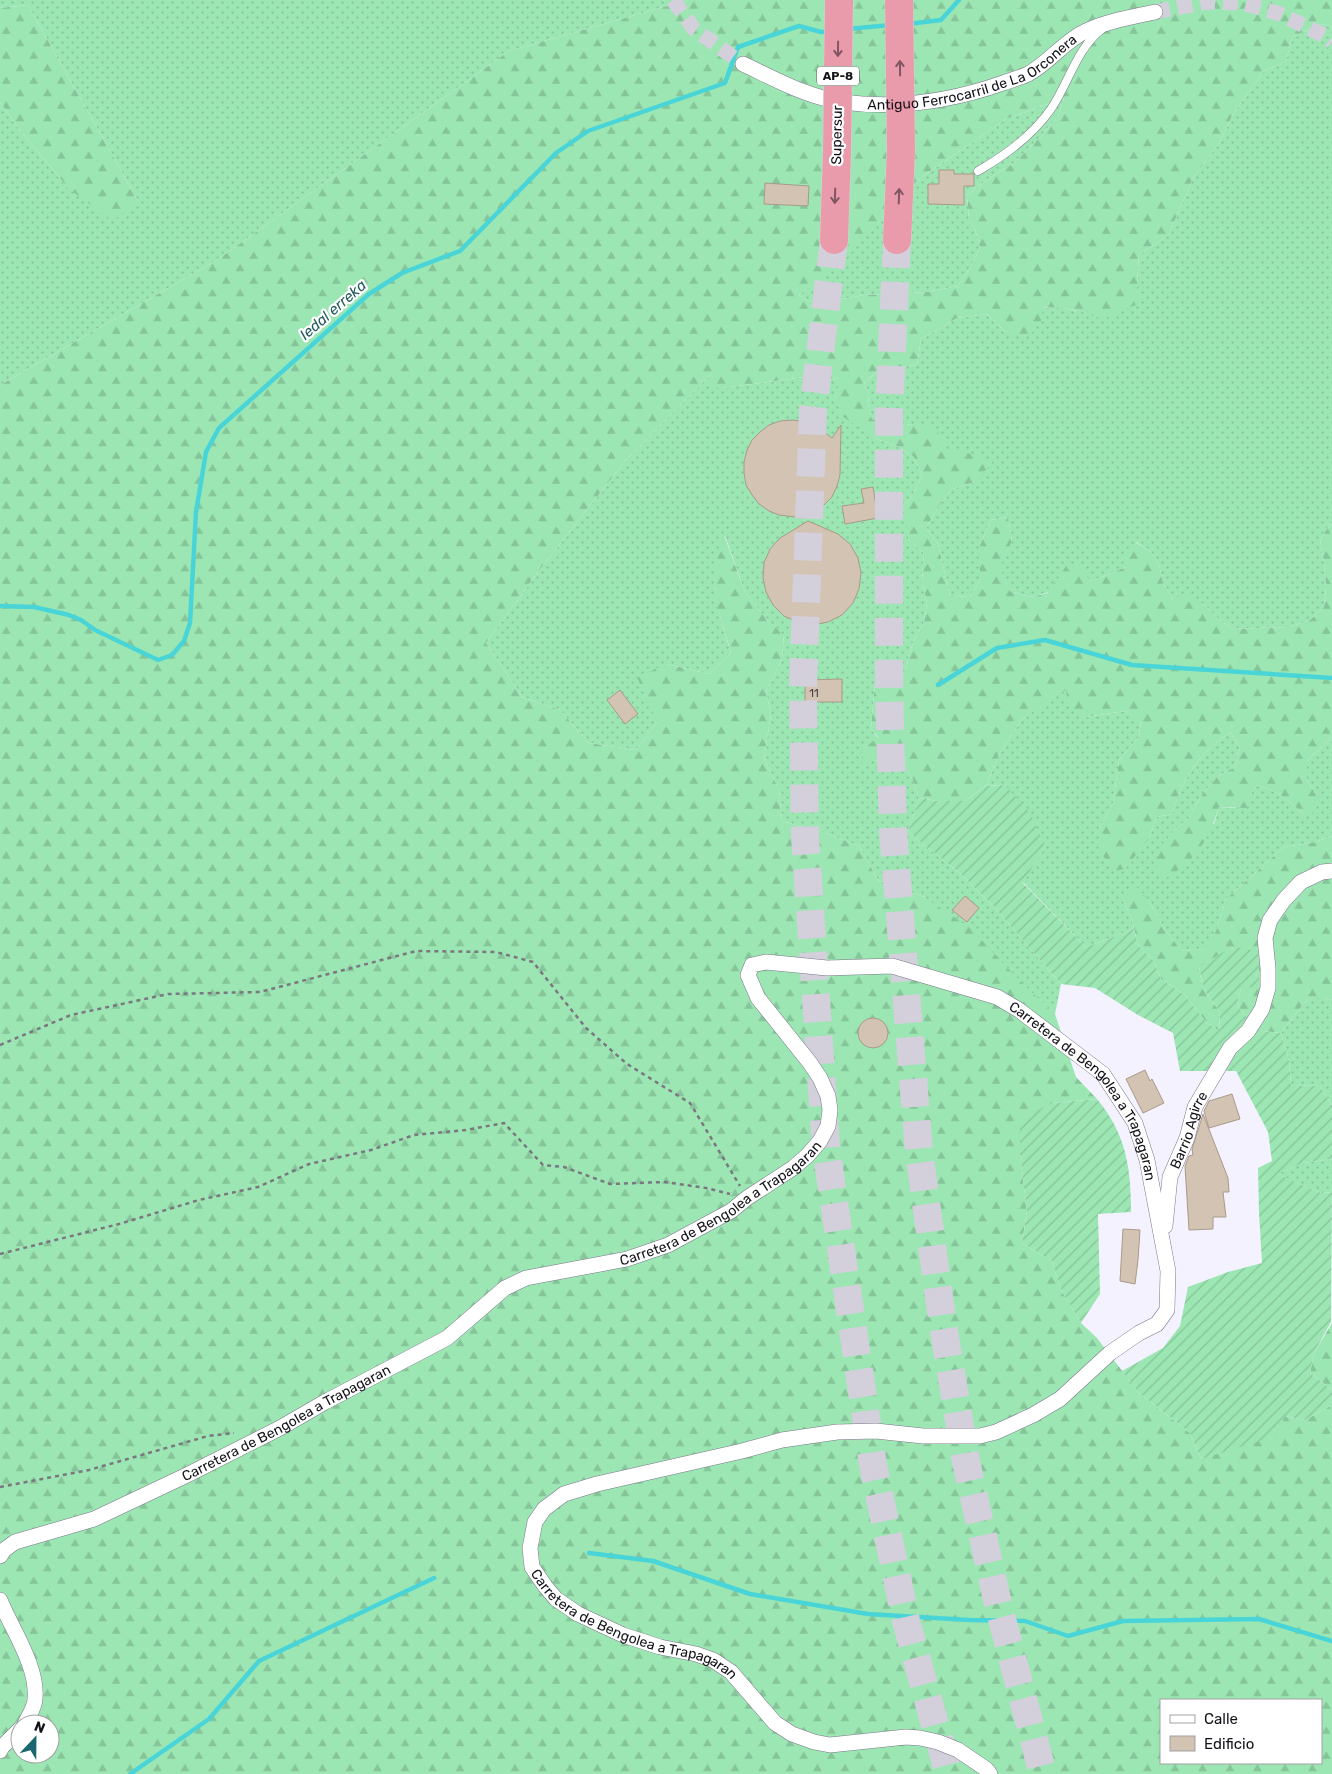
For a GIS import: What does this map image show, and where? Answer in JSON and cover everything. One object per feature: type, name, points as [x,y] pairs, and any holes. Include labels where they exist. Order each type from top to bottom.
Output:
[{"type":"highway","name":"Supersur","points":[[834,240],[839,0]]},
{"type":"highway","points":[[897,240],[901,152],[899,0]]},
{"type":"street","name":"Antiguo Ferrocarril de La Orconera","points":[[743,64],[797,90],[841,102],[916,103],[984,90],[1027,74],[1085,31],[1112,22],[1155,12]]},
{"type":"street","name":"Barrio Agirre","points":[[1163,1244],[1170,1177],[1187,1138],[1196,1107],[1230,1048],[1248,1031],[1262,1009],[1268,988],[1265,938],[1270,920],[1284,900],[1301,882],[1322,872],[1332,871]]},
{"type":"street","name":"Carretera de Bengolea a Trapagaran","points":[[0,1556],[4,1550],[15,1542],[94,1519],[188,1475],[280,1428],[325,1402],[447,1338],[506,1288],[526,1278],[627,1259],[668,1245],[732,1211],[747,1198],[808,1156],[820,1141],[828,1126],[830,1110],[828,1096],[820,1078],[758,998],[748,975],[752,965],[766,962],[827,968],[892,966],[997,997],[1027,1016],[1103,1074],[1135,1123],[1147,1160],[1168,1271],[1167,1310],[1157,1324],[1139,1333],[1110,1353],[1060,1399],[1033,1415],[996,1432],[980,1436],[923,1436],[876,1430],[838,1432],[782,1440],[597,1484],[564,1494],[544,1509],[535,1522],[530,1548],[532,1568],[556,1599],[578,1614],[624,1635],[660,1647],[696,1654],[713,1660],[731,1672],[775,1723],[792,1734],[814,1742],[830,1745],[906,1736],[920,1738],[938,1742],[958,1750],[986,1769],[990,1774]]},
{"type":"street","points":[[0,1600],[24,1652],[33,1678],[35,1700],[29,1714]]},
{"type":"street","points":[[0,1751],[10,1739]]},
{"type":"lane","points":[[978,171],[1021,142],[1033,129],[1050,110],[1067,82],[1080,54],[1093,37],[1112,22]]},
{"type":"path","points":[[0,1045],[71,1015],[168,994],[260,992],[416,951],[496,952],[533,962],[586,1028],[627,1064],[690,1103],[747,1198]]},
{"type":"path","points":[[0,1254],[119,1224],[199,1200],[258,1187],[309,1164],[371,1150],[414,1135],[466,1130],[504,1123],[544,1165],[564,1167],[610,1184],[665,1182],[706,1188],[747,1198]]},
{"type":"path","points":[[0,1487],[89,1470],[208,1436],[235,1433]]},
{"type":"green space","points":[[0,0],[688,0],[509,51],[217,260],[0,385],[0,102],[19,129],[69,189],[138,201],[28,5],[0,8]]},
{"type":"green space","points":[[688,0],[1332,0],[1332,27],[1323,24],[1292,37],[1286,62],[1264,71],[1233,114],[1220,142],[1194,176],[1169,234],[1139,255],[1137,286],[1140,303],[1103,319],[1067,309],[1043,308],[1041,321],[1030,335],[1006,333],[987,314],[957,318],[921,339],[917,365],[880,369],[864,383],[869,393],[868,405],[872,419],[900,426],[912,424],[934,428],[944,440],[944,451],[962,451],[993,462],[975,482],[952,489],[926,528],[938,544],[950,596],[970,597],[980,579],[980,545],[991,520],[1008,517],[1012,541],[1000,568],[1010,591],[1030,597],[1048,593],[1068,563],[1085,568],[1089,582],[1126,567],[1126,552],[1135,542],[1151,552],[1159,565],[1163,583],[1173,599],[1183,594],[1204,604],[1217,618],[1232,629],[1290,627],[1310,620],[1324,607],[1326,587],[1320,540],[1332,524],[1332,737],[1307,761],[1307,780],[1318,798],[1313,813],[1303,814],[1282,796],[1257,785],[1250,795],[1247,808],[1219,807],[1211,830],[1205,840],[1184,865],[1164,879],[1156,872],[1160,848],[1173,831],[1188,819],[1201,796],[1218,776],[1235,767],[1240,748],[1230,732],[1200,758],[1181,789],[1172,814],[1157,817],[1149,838],[1125,869],[1112,871],[1101,852],[1099,829],[1113,803],[1119,760],[1139,737],[1141,721],[1126,711],[1085,717],[1068,706],[1066,690],[1022,719],[999,754],[986,786],[965,801],[938,801],[919,798],[912,778],[899,758],[877,760],[862,764],[862,749],[878,738],[871,728],[875,683],[906,668],[913,642],[924,622],[927,603],[922,580],[924,553],[909,540],[906,520],[906,504],[915,491],[922,475],[914,457],[899,447],[874,438],[842,416],[835,398],[840,379],[805,377],[723,388],[710,387],[712,373],[626,460],[538,572],[486,643],[522,697],[560,710],[589,743],[636,750],[657,722],[637,677],[667,664],[709,674],[731,653],[716,602],[714,564],[724,535],[745,592],[768,621],[784,635],[782,659],[766,692],[771,714],[764,758],[779,790],[782,821],[828,834],[859,846],[878,880],[924,897],[970,928],[1023,984],[1055,1014],[1076,1077],[1097,1099],[1052,1103],[1020,1154],[1027,1211],[1022,1243],[1052,1261],[1061,1290],[1081,1323],[1097,1338],[1139,1393],[1190,1433],[1201,1459],[1285,1416],[1305,1420],[1332,1405],[1332,1774],[0,1774],[0,385],[217,260],[509,51]],"holes":[[[1064,98],[1058,116],[1014,163],[967,195],[969,220],[975,229],[980,248],[958,286],[926,292],[864,295],[810,302],[799,295],[848,256],[919,179],[1006,119]]]},
{"type":"green space","points":[[28,5],[138,201],[113,221],[69,189],[19,129],[0,102],[0,8]]},
{"type":"green space","points":[[1323,24],[1332,27],[1332,524],[1320,540],[1326,587],[1324,607],[1310,620],[1290,627],[1232,629],[1217,618],[1204,604],[1173,599],[1163,583],[1159,565],[1151,552],[1136,542],[1126,567],[1089,582],[1030,597],[1010,591],[999,567],[1012,541],[1008,517],[991,520],[980,545],[980,579],[970,597],[950,596],[938,544],[926,528],[952,489],[975,482],[962,451],[944,451],[912,424],[900,426],[872,419],[868,405],[869,393],[864,383],[880,369],[917,365],[921,339],[957,318],[987,314],[1006,333],[1043,308],[1059,307],[1077,311],[1137,286],[1139,255],[1169,234],[1194,176],[1220,142],[1233,114],[1264,71],[1286,62],[1292,37]]},
{"type":"green space","points":[[1064,98],[1058,116],[1014,163],[967,195],[969,220],[975,229],[980,248],[958,286],[926,292],[864,295],[810,302],[799,295],[848,255],[919,179],[1006,119]]},
{"type":"green space","points":[[713,372],[723,388],[805,377],[841,379],[835,398],[874,438],[899,447],[914,457],[922,475],[915,491],[906,504],[909,540],[924,553],[922,580],[927,603],[924,622],[913,642],[906,668],[875,683],[871,728],[878,739],[862,763],[899,758],[912,778],[919,798],[908,832],[962,875],[994,907],[1061,984],[1055,1014],[924,897],[878,880],[859,846],[828,834],[782,821],[779,790],[764,758],[771,714],[766,692],[782,659],[784,636],[768,621],[745,592],[725,536],[719,551],[715,580],[722,623],[731,653],[709,674],[667,664],[657,722],[636,750],[589,743],[560,710],[522,697],[486,643],[538,572],[626,460]]},
{"type":"green space","points":[[1066,689],[1085,717],[1126,711],[1141,720],[1139,737],[1119,760],[1113,803],[1099,829],[1149,838],[1157,817],[1172,814],[1181,789],[1200,758],[1230,732],[1240,748],[1235,767],[1218,776],[1201,796],[1188,819],[1173,831],[1214,824],[1219,807],[1235,808],[1250,795],[1257,785],[1282,796],[1303,814],[1318,798],[1307,780],[1307,761],[1332,737],[1332,836],[1315,842],[1284,847],[1226,899],[1216,931],[1206,949],[1182,951],[1164,929],[1150,902],[1123,900],[1134,929],[1086,947],[1023,882],[1045,846],[1005,785],[986,786],[999,754],[1022,719]]},
{"type":"green space","points":[[1005,785],[1030,813],[1045,846],[1023,883],[1086,947],[1134,929],[1138,945],[1153,960],[1161,979],[1185,995],[1206,1022],[1219,1031],[1220,1012],[1203,988],[1199,967],[1221,953],[1235,948],[1251,950],[1259,955],[1259,987],[1241,988],[1237,1004],[1243,1013],[1262,1031],[1281,1033],[1289,1061],[1291,1085],[1320,1086],[1332,1105],[1332,1159],[1303,1163],[1277,1174],[1321,1193],[1332,1192],[1331,1322],[1314,1353],[1310,1373],[1332,1390],[1332,1405],[1305,1420],[1285,1416],[1276,1436],[1201,1459],[1190,1433],[1139,1393],[1122,1371],[1163,1348],[1180,1326],[1188,1287],[1228,1272],[1262,1263],[1258,1168],[1272,1161],[1268,1132],[1236,1071],[1180,1071],[1173,1033],[1138,1015],[1095,988],[1061,984],[994,907],[962,875],[908,832],[919,798],[938,801],[965,801],[986,786]]},
{"type":"green space","points":[[1332,836],[1332,1000],[1308,998],[1281,1033],[1262,1031],[1243,1013],[1237,1004],[1241,988],[1233,948],[1199,968],[1203,988],[1220,1012],[1219,1031],[1206,1022],[1185,995],[1161,979],[1153,960],[1138,945],[1132,920],[1123,900],[1135,885],[1150,902],[1164,929],[1182,951],[1205,949],[1216,931],[1226,899],[1284,847],[1315,842]]},
{"type":"green space","points":[[1308,998],[1332,1000],[1332,1105],[1320,1086],[1291,1085],[1289,1061],[1281,1033]]},
{"type":"green space","points":[[1097,1099],[1115,1125],[1121,1138],[1130,1180],[1131,1212],[1098,1214],[1100,1294],[1081,1323],[1061,1290],[1052,1261],[1022,1243],[1027,1211],[1020,1154],[1020,1119],[1052,1103]]},
{"type":"green space","points":[[1332,1159],[1332,1192],[1321,1193],[1276,1174],[1303,1163]]},
{"type":"green space","points":[[1332,1323],[1332,1390],[1310,1373],[1314,1353]]},
{"type":"building","points":[[939,170],[954,170],[954,174],[974,174],[974,186],[964,186],[964,205],[928,204],[928,184],[939,184]]},
{"type":"building","points":[[765,183],[809,186],[808,206],[764,204]]},
{"type":"building","points":[[780,421],[804,421],[815,425],[832,438],[841,425],[840,475],[837,486],[832,497],[824,505],[803,518],[779,515],[759,504],[746,485],[744,473],[744,462],[752,440],[769,425]]},
{"type":"building","points":[[873,487],[878,518],[845,524],[842,506],[864,503],[861,489]]},
{"type":"building","points":[[808,521],[838,534],[850,544],[858,558],[861,573],[859,589],[853,603],[842,615],[828,622],[812,625],[784,616],[773,605],[766,592],[763,578],[764,563],[770,549],[780,538]]},
{"type":"building","points":[[842,679],[842,702],[805,702],[805,680]]},
{"type":"building","points":[[620,690],[638,714],[625,724],[607,700]]},
{"type":"building","points":[[965,896],[979,908],[967,922],[952,910]]},
{"type":"building","points":[[873,1018],[884,1022],[888,1033],[884,1044],[873,1048],[862,1044],[858,1033],[862,1022]]},
{"type":"building","points":[[1145,1070],[1150,1081],[1152,1079],[1164,1103],[1143,1113],[1126,1079]]},
{"type":"building","points":[[1232,1094],[1240,1119],[1209,1128],[1204,1111],[1209,1101]]},
{"type":"building","points":[[1203,1114],[1228,1178],[1229,1192],[1223,1192],[1226,1217],[1213,1217],[1213,1229],[1189,1230],[1185,1166],[1189,1156],[1193,1155],[1192,1149]]},
{"type":"building","points":[[1123,1229],[1140,1230],[1135,1284],[1120,1281]]},
{"type":"waterway","name":"Iedal erreka","points":[[908,24],[941,20],[959,0]]},
{"type":"waterway","name":"Iedal erreka","points":[[848,29],[890,25]]},
{"type":"waterway","name":"Iedal erreka","points":[[0,606],[34,607],[69,615],[81,620],[95,630],[158,660],[172,655],[184,641],[190,623],[196,512],[206,452],[219,428],[369,294],[402,273],[460,251],[556,153],[588,131],[725,83],[738,47],[799,26],[821,32],[831,31]]},
{"type":"waterway","points":[[938,685],[997,648],[1045,640],[1132,665],[1332,678]]},
{"type":"waterway","points":[[589,1553],[653,1561],[750,1594],[868,1614],[1025,1621],[1068,1636],[1123,1621],[1259,1619],[1332,1641]]},
{"type":"waterway","points":[[130,1774],[209,1719],[259,1661],[434,1578]]},
{"type":"tunnel","points":[[673,0],[694,29],[743,64]]},
{"type":"tunnel","points":[[1155,12],[1207,2],[1243,3],[1280,14],[1325,36],[1332,42]]},
{"type":"tunnel","points":[[834,240],[813,410],[803,688],[805,835],[826,1148],[873,1465],[906,1621],[949,1774]]},
{"type":"tunnel","points":[[897,240],[889,413],[889,691],[893,831],[919,1152],[942,1319],[966,1462],[999,1608],[1043,1774]]}]
